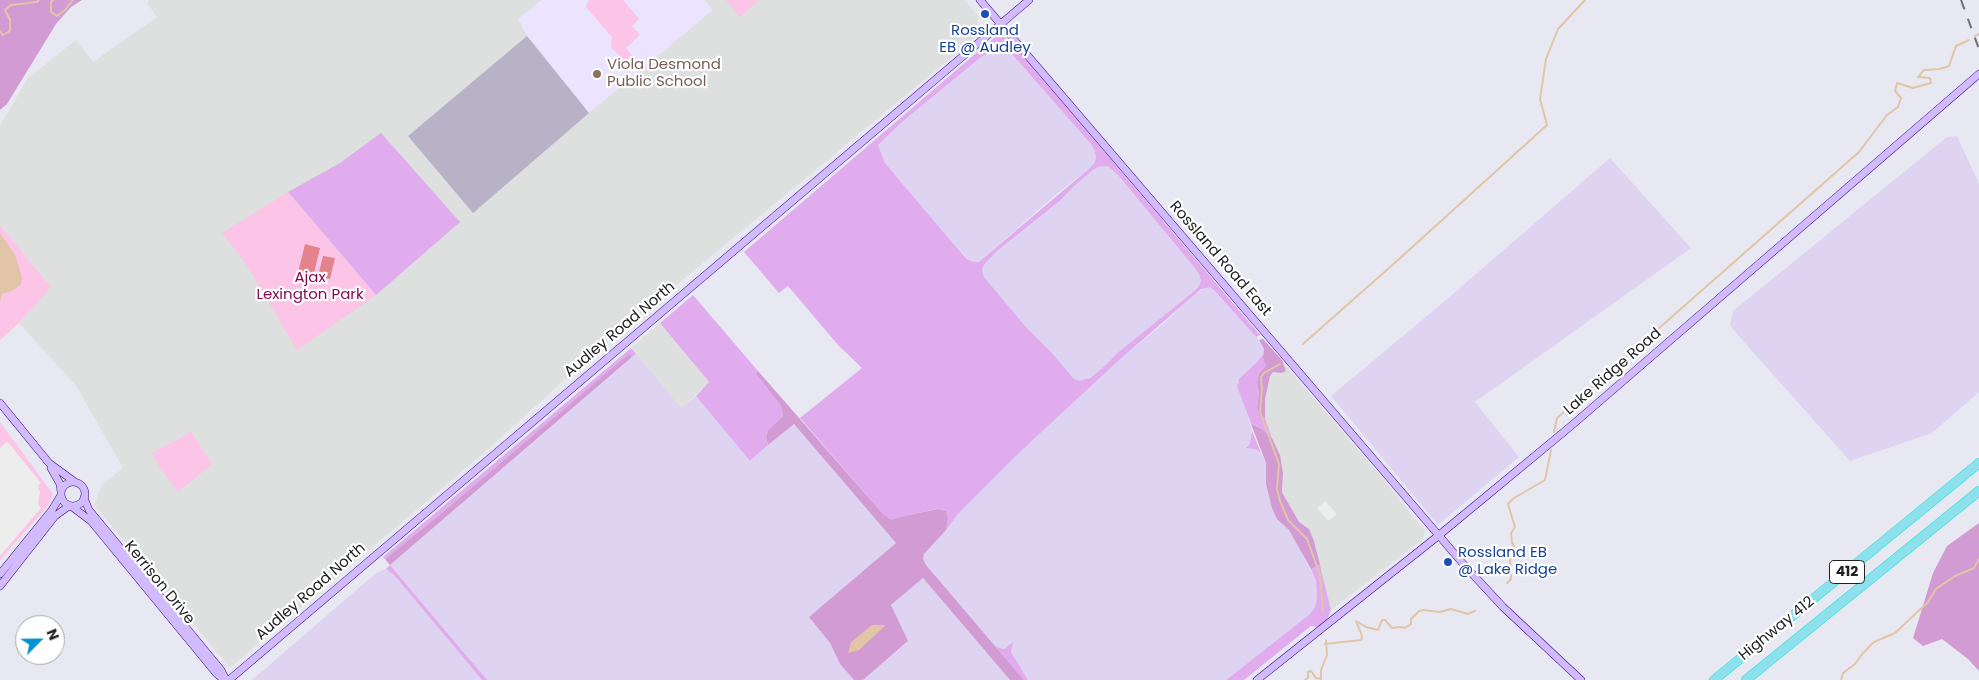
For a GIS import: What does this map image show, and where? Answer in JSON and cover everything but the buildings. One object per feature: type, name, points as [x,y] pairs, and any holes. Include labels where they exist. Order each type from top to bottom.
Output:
[{"type":"highway","name":"Highway 412","points":[[1714,680],[1979,463]]},
{"type":"highway","name":"Highway 412","points":[[1746,680],[1979,491]]},
{"type":"street","name":"Rossland Road East","points":[[980,0],[1438,536],[1503,607],[1581,680]]},
{"type":"street","name":"Audley Road North","points":[[226,680],[1029,0]]},
{"type":"street","name":"Lake Ridge Road","points":[[1256,680],[1438,536],[1578,420],[1979,74]]},
{"type":"street","points":[[0,403],[49,463],[60,484],[64,503],[70,506]]},
{"type":"street","points":[[0,586],[55,516],[70,506],[78,505],[84,498],[84,489],[49,463]]},
{"type":"street","points":[[0,574],[52,510],[68,483],[75,482]]},
{"type":"street","name":"Kerrison Drive","points":[[84,498],[89,510],[221,670],[226,680]]},
{"type":"street","name":"Kerrison Drive","points":[[70,506],[91,521],[216,674],[226,680]]},
{"type":"shaded area","points":[[0,0],[82,0],[71,7],[56,24],[7,104],[0,110]]},
{"type":"shaded area","points":[[149,0],[964,0],[978,15],[977,36],[592,355],[486,451],[230,668],[94,505],[102,485],[123,468],[77,387],[19,323],[51,287],[0,225],[0,126],[27,79],[76,40],[93,62],[157,17],[147,3]]},
{"type":"shaded area","name":"Viola Desmond Public School","points":[[541,0],[705,0],[713,10],[589,113],[527,36],[518,19]]},
{"type":"shaded area","points":[[527,36],[589,113],[473,213],[408,136]]},
{"type":"shaded area","points":[[1002,36],[1009,40],[1260,335],[1256,337],[1210,287],[1201,289],[1117,362],[1021,451],[957,515],[946,530],[948,518],[946,511],[937,509],[891,521],[800,418],[862,368],[838,345],[788,286],[779,293],[744,252],[995,37]],"holes":[[[996,50],[1010,52],[1090,143],[1096,157],[1091,167],[979,262],[974,262],[967,259],[885,163],[878,145],[902,122],[981,57]],[[1105,166],[1118,175],[1194,267],[1201,281],[1198,287],[1182,301],[1116,354],[1090,378],[1079,381],[1074,379],[1026,327],[984,277],[982,270],[984,265],[997,251],[1062,199],[1092,171],[1098,167]]]},
{"type":"shaded area","points":[[996,50],[1010,52],[1090,143],[1096,157],[1091,167],[1053,197],[979,262],[974,262],[968,259],[945,234],[885,163],[878,145],[902,122],[981,57]]},
{"type":"shaded area","points":[[381,133],[460,222],[376,295],[288,192],[340,163]]},
{"type":"shaded area","points":[[1957,136],[1979,184],[1979,392],[1932,433],[1850,461],[1736,333],[1730,325],[1733,311],[1947,137]]},
{"type":"shaded area","points":[[1610,158],[1691,248],[1475,402],[1519,457],[1438,525],[1331,396],[1446,300]]},
{"type":"shaded area","points":[[1105,166],[1118,175],[1194,267],[1201,281],[1182,301],[1116,354],[1107,364],[1089,378],[1079,382],[1074,379],[1026,327],[984,277],[982,270],[984,265],[997,251],[1062,199],[1092,171],[1098,167]]},
{"type":"shaded area","points":[[0,233],[15,255],[22,278],[21,284],[14,290],[2,294],[0,301]]},
{"type":"shaded area","points":[[305,244],[320,248],[313,277],[298,273]]},
{"type":"shaded area","points":[[323,256],[335,258],[330,279],[318,276]]},
{"type":"shaded area","points":[[1206,287],[1210,287],[1215,291],[1259,340],[1264,349],[1257,362],[1237,382],[1252,431],[1250,443],[1246,447],[1257,449],[1266,463],[1267,473],[1283,525],[1295,539],[1316,581],[1317,598],[1315,607],[1310,614],[1226,680],[1028,680],[1011,652],[1012,643],[1004,649],[996,647],[926,565],[923,559],[924,554],[957,515],[1021,451],[1117,362],[1195,294]]},
{"type":"shaded area","points":[[693,295],[758,371],[756,374],[781,406],[783,416],[768,430],[766,437],[768,445],[750,461],[696,396],[709,382],[660,323]]},
{"type":"shaded area","points":[[660,323],[709,382],[681,409],[631,348]]},
{"type":"shaded area","points":[[1263,339],[1282,360],[1286,371],[1281,373],[1273,372],[1270,376],[1265,399],[1265,418],[1260,417],[1257,408],[1259,393],[1257,382],[1259,373],[1266,366],[1263,358],[1264,349],[1259,340]]},
{"type":"shaded area","points":[[631,348],[636,354],[632,357],[629,355],[444,511],[385,559],[383,557]]},
{"type":"shaded area","points":[[629,354],[632,357],[390,565],[385,559]]},
{"type":"shaded area","points":[[636,354],[681,408],[696,396],[750,461],[794,423],[896,543],[809,617],[830,643],[840,664],[854,680],[487,680],[390,565]]},
{"type":"shaded area","points":[[1263,354],[1266,366],[1259,373],[1257,382],[1259,393],[1257,408],[1260,417],[1265,418],[1272,438],[1262,429],[1251,424],[1237,386],[1239,379]]},
{"type":"shaded area","points":[[1285,365],[1380,475],[1425,531],[1423,539],[1331,610],[1314,541],[1309,529],[1299,522],[1282,492],[1283,473],[1280,455],[1264,418],[1264,384],[1275,367]]},
{"type":"shaded area","points":[[758,371],[883,514],[891,520],[938,509],[946,511],[948,518],[946,530],[924,554],[923,559],[926,565],[1024,680],[1010,680],[923,578],[891,605],[908,641],[863,680],[854,680],[840,664],[830,643],[809,617],[896,543],[794,424],[768,445],[766,437],[768,430],[783,416],[781,406],[756,374]]},
{"type":"shaded area","points":[[1251,424],[1262,429],[1272,438],[1280,455],[1283,473],[1282,492],[1299,522],[1309,529],[1320,565],[1311,569],[1289,530],[1277,519],[1266,484],[1266,463]]},
{"type":"shaded area","points":[[1252,431],[1261,453],[1256,449],[1246,448],[1250,443]]},
{"type":"shaded area","points":[[7,441],[41,483],[38,486],[40,492],[38,504],[41,508],[0,556],[0,448]]},
{"type":"shaded area","points":[[1325,501],[1337,514],[1328,521],[1317,508]]},
{"type":"shaded area","points":[[1979,523],[1979,671],[1968,659],[1942,639],[1923,646],[1913,638],[1933,573],[1947,546]]},
{"type":"shaded area","points":[[390,565],[487,680],[482,680],[394,575],[386,569]]},
{"type":"shaded area","points":[[1320,565],[1331,610],[1324,628],[1311,626],[1244,680],[1226,680],[1310,614],[1315,607],[1317,598],[1316,581],[1311,569]]},
{"type":"shaded area","points":[[386,569],[394,575],[482,680],[252,680],[376,573]]},
{"type":"shaded area","points":[[923,578],[1010,680],[863,680],[908,642],[891,605]]},
{"type":"shaded area","points":[[872,625],[886,625],[859,650],[848,653],[851,642]]},
{"type":"shaded area","points":[[1013,642],[1011,652],[1028,680],[1024,680],[996,647],[1004,649]]},
{"type":"green space","points":[[590,0],[623,0],[639,19],[632,26],[640,35],[626,48],[640,66],[635,70],[625,70],[625,62],[611,47],[612,37],[586,7]]},
{"type":"green space","points":[[726,0],[759,0],[740,17]]},
{"type":"green space","name":"Ajax Lexington Park","points":[[288,192],[376,295],[297,350],[245,262],[222,233]]},
{"type":"green space","points":[[0,225],[51,287],[19,323],[0,340]]},
{"type":"green space","points":[[0,422],[53,494],[47,507],[0,560]]},
{"type":"green space","points":[[191,432],[212,464],[178,492],[160,468],[152,453]]},
{"type":"waterway","points":[[0,31],[3,35],[10,31],[10,20],[5,10],[11,5],[37,2],[39,0]]},
{"type":"waterway","points":[[53,0],[51,2],[51,12],[57,16],[73,0]]},
{"type":"waterway","points":[[1303,344],[1547,125],[1540,99],[1546,59],[1558,29],[1585,0]]},
{"type":"waterway","points":[[1975,36],[1979,34]]},
{"type":"waterway","points":[[1554,432],[1557,418],[1859,152],[1887,115],[1898,107],[1901,98],[1895,91],[1897,83],[1913,88],[1931,83],[1930,78],[1918,77],[1924,70],[1940,69],[1949,66],[1956,46],[1969,40]]},
{"type":"waterway","points":[[1280,364],[1264,373],[1261,377],[1260,412],[1279,464],[1277,489],[1280,501],[1288,520],[1307,539],[1320,575],[1323,611]]},
{"type":"waterway","points":[[1507,583],[1511,579],[1510,559],[1515,549],[1511,533],[1515,527],[1508,504],[1514,498],[1545,480],[1551,450]]},
{"type":"waterway","points":[[1841,680],[1843,673],[1855,664],[1874,642],[1895,633],[1928,602],[1936,589],[1955,576],[1974,568],[1979,559]]},
{"type":"waterway","points":[[1325,644],[1361,640],[1362,636],[1356,621],[1366,627],[1378,630],[1382,620],[1385,620],[1392,628],[1405,628],[1411,624],[1411,619],[1419,611],[1423,610],[1440,612],[1451,609],[1468,614],[1475,611]]},
{"type":"waterway","points":[[1305,680],[1308,678],[1308,672],[1311,671],[1316,678],[1321,679],[1321,670],[1327,655],[1326,640]]},
{"type":"railway","points":[[1961,0],[1979,49]]},
{"type":"place","name":"Rossland EB @ Audley","points":[[985,14]]},
{"type":"place","name":"Viola Desmond Public School","points":[[597,74]]},
{"type":"place","name":"Rossland EB @ Lake Ridge","points":[[1448,562]]}]
